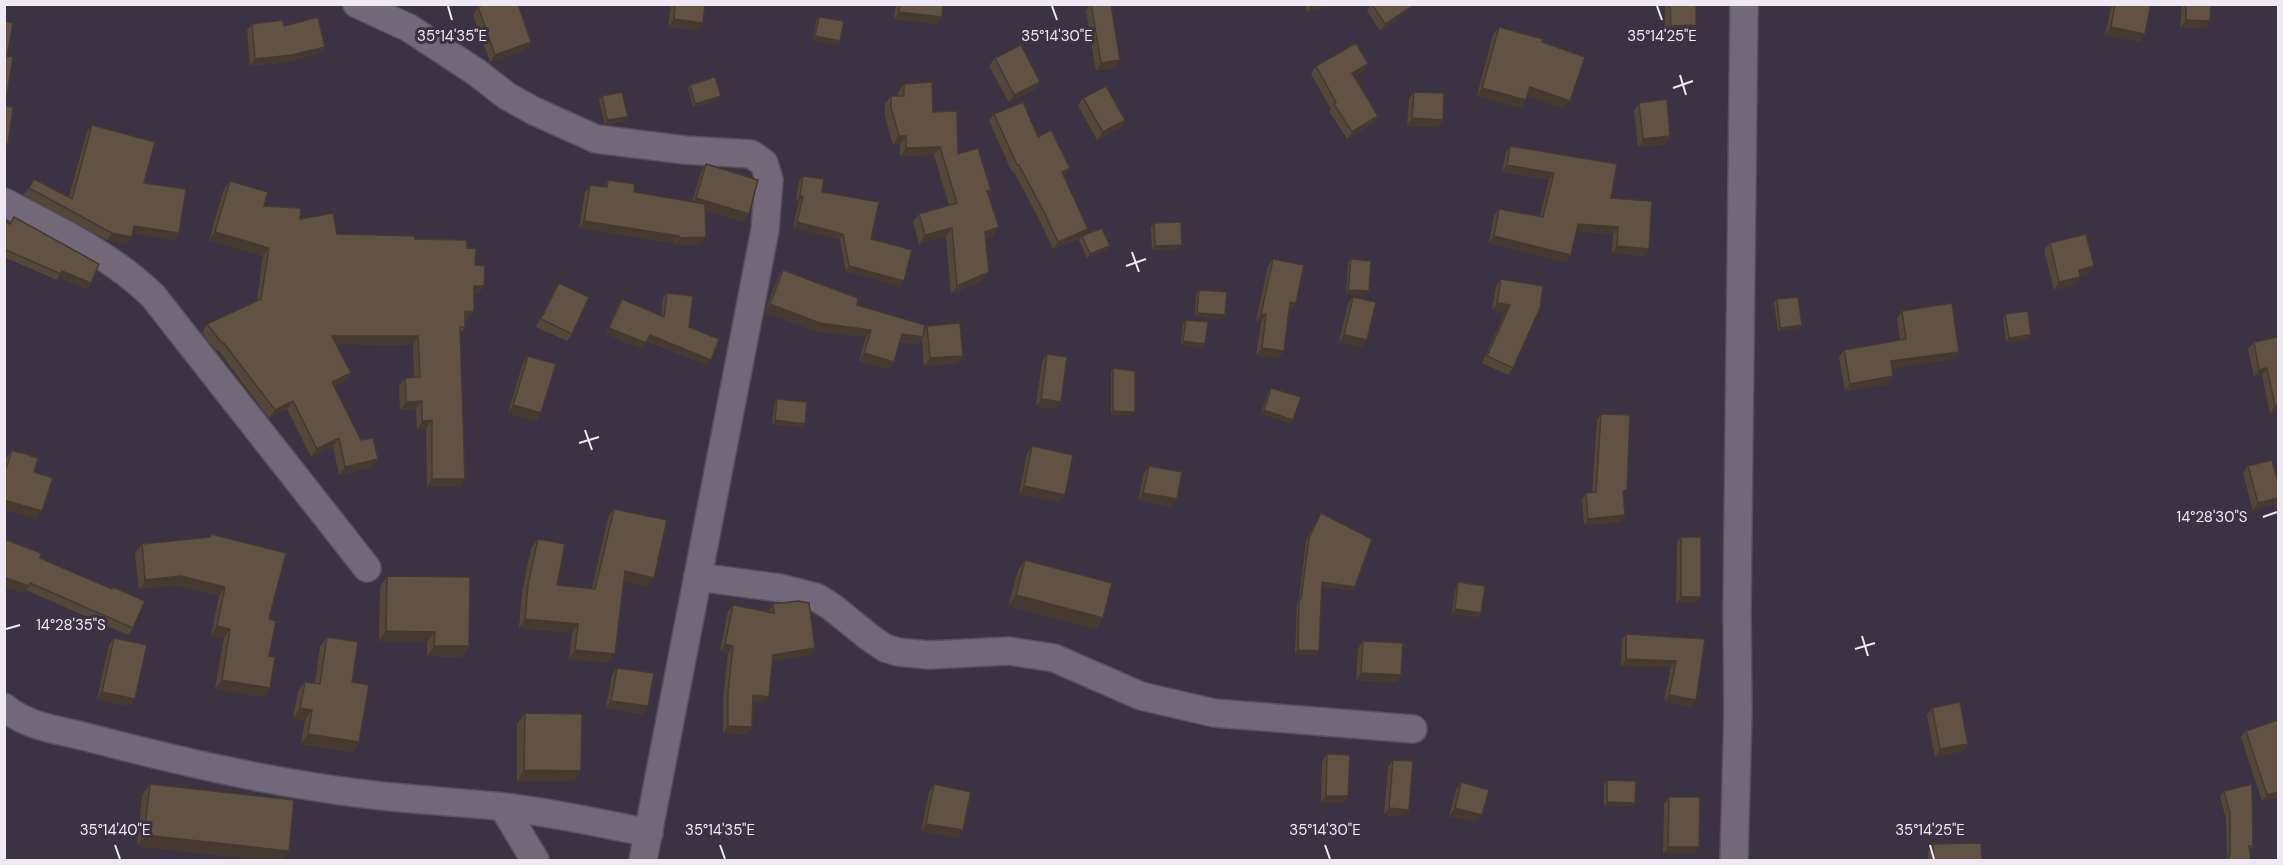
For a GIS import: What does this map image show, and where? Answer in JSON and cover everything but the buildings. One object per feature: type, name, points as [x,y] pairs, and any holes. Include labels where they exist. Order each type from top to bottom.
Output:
[{"type":"street","points":[[357,4],[409,28],[476,72],[507,96],[596,139],[685,150],[751,154],[764,163],[769,180],[765,230],[643,861]]},
{"type":"street","points":[[1734,861],[1738,712],[1737,612],[1744,4]]},
{"type":"street","points":[[4,202],[100,254],[132,275],[153,296],[367,568]]},
{"type":"street","points":[[698,577],[780,588],[816,597],[831,606],[869,637],[898,652],[929,655],[1010,651],[1054,658],[1141,696],[1214,713],[1413,729]]},
{"type":"street","points":[[4,707],[11,713],[49,729],[147,754],[242,774],[364,794],[503,807],[576,817],[648,833]]},
{"type":"street","points":[[503,807],[535,861]]}]
